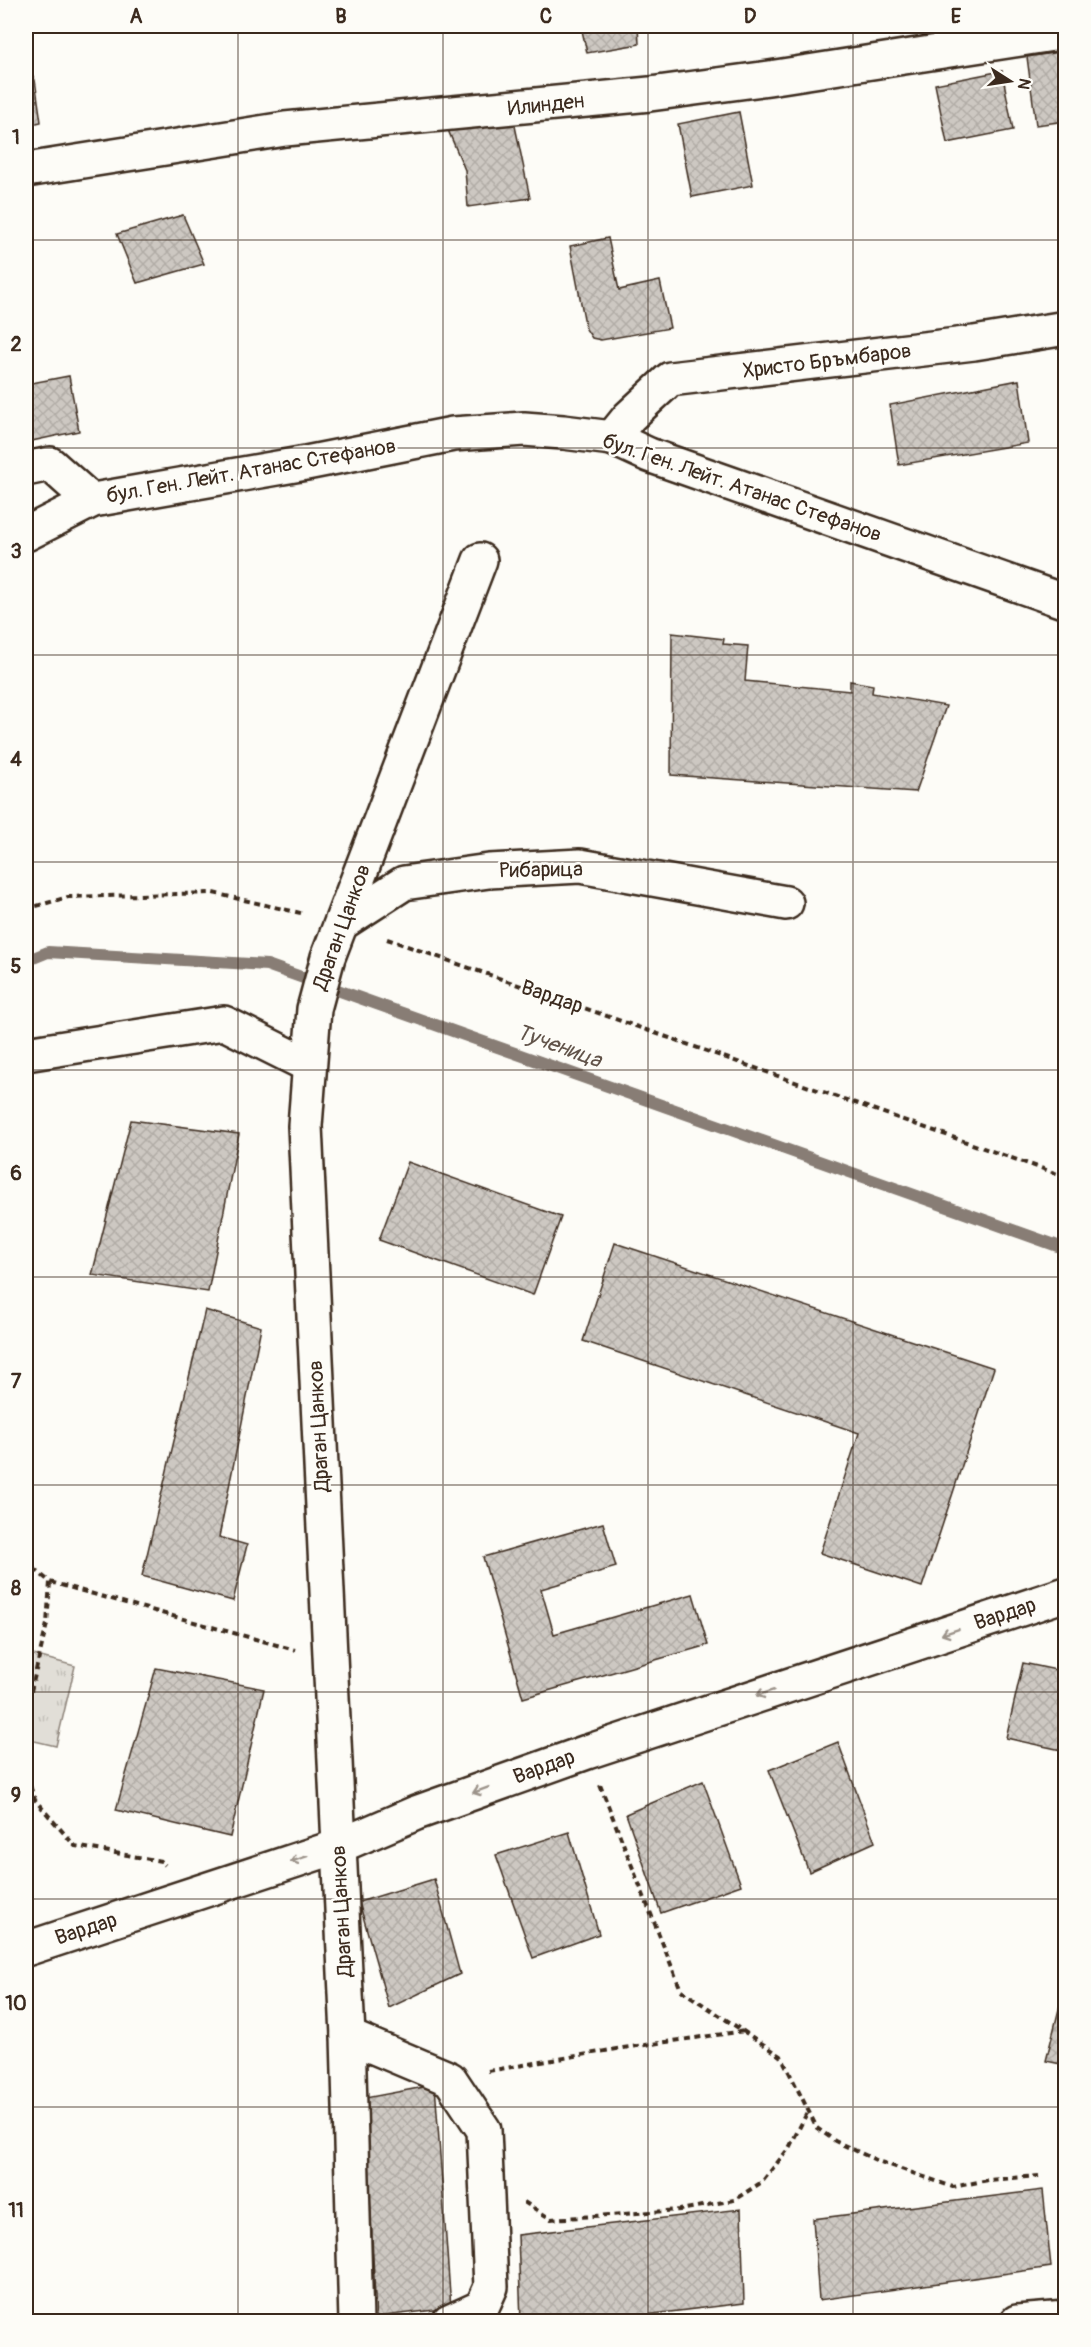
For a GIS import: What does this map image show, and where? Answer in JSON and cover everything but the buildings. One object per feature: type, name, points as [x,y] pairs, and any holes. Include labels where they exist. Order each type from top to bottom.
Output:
[{"type":"street","name":"Илинден","points":[[26,170],[285,129],[661,93],[1065,32]]},
{"type":"street","name":"Христо Бръмбаров","points":[[612,438],[629,417],[670,379],[974,343],[1065,328]]},
{"type":"street","name":"бул. Ген. Лейт. Атанас Стефанов","points":[[26,534],[93,500],[306,463],[453,434],[524,429],[612,438],[649,455],[1065,602]]},
{"type":"street","points":[[26,469],[50,464],[93,500]]},
{"type":"street","name":"Драган Цанков","points":[[356,2322],[348,2036],[305,1126],[308,1065],[314,1009],[328,960],[480,560]]},
{"type":"street","name":"Рибарица","points":[[342,923],[404,883],[489,871],[580,866],[786,903]]},
{"type":"street","points":[[26,1054],[224,1023],[308,1065]]},
{"type":"street","name":"Вардар","points":[[26,1948],[339,1846],[416,1813],[587,1752],[1065,1594]]},
{"type":"street","points":[[348,2036],[450,2079],[484,2130],[492,2287],[482,2307],[448,2322]]},
{"type":"street","points":[[1017,2322],[1065,2318]]},
{"type":"path","name":"Вардар","points":[[26,909],[68,897],[213,893],[342,923],[1065,1177]]},
{"type":"path","points":[[26,1562],[50,1582],[330,1659]]},
{"type":"path","points":[[26,1712],[47,1624],[50,1582]]},
{"type":"path","points":[[587,1752],[681,1990],[781,2056],[817,2128],[835,2141],[878,2161],[953,2187],[988,2180],[1039,2176]]},
{"type":"path","points":[[26,1755],[27,1777],[36,1800],[75,1846],[161,1861],[197,1893]]},
{"type":"path","points":[[450,2079],[520,2064],[745,2031]]},
{"type":"path","points":[[519,2198],[551,2219],[680,2210],[734,2200],[762,2182],[789,2148],[808,2110]]},
{"type":"green space","points":[[26,1653],[75,1666],[56,1746],[26,1739]]},
{"type":"waterway","name":"Тученица","points":[[26,961],[48,952],[267,965],[1066,1249]]}]
